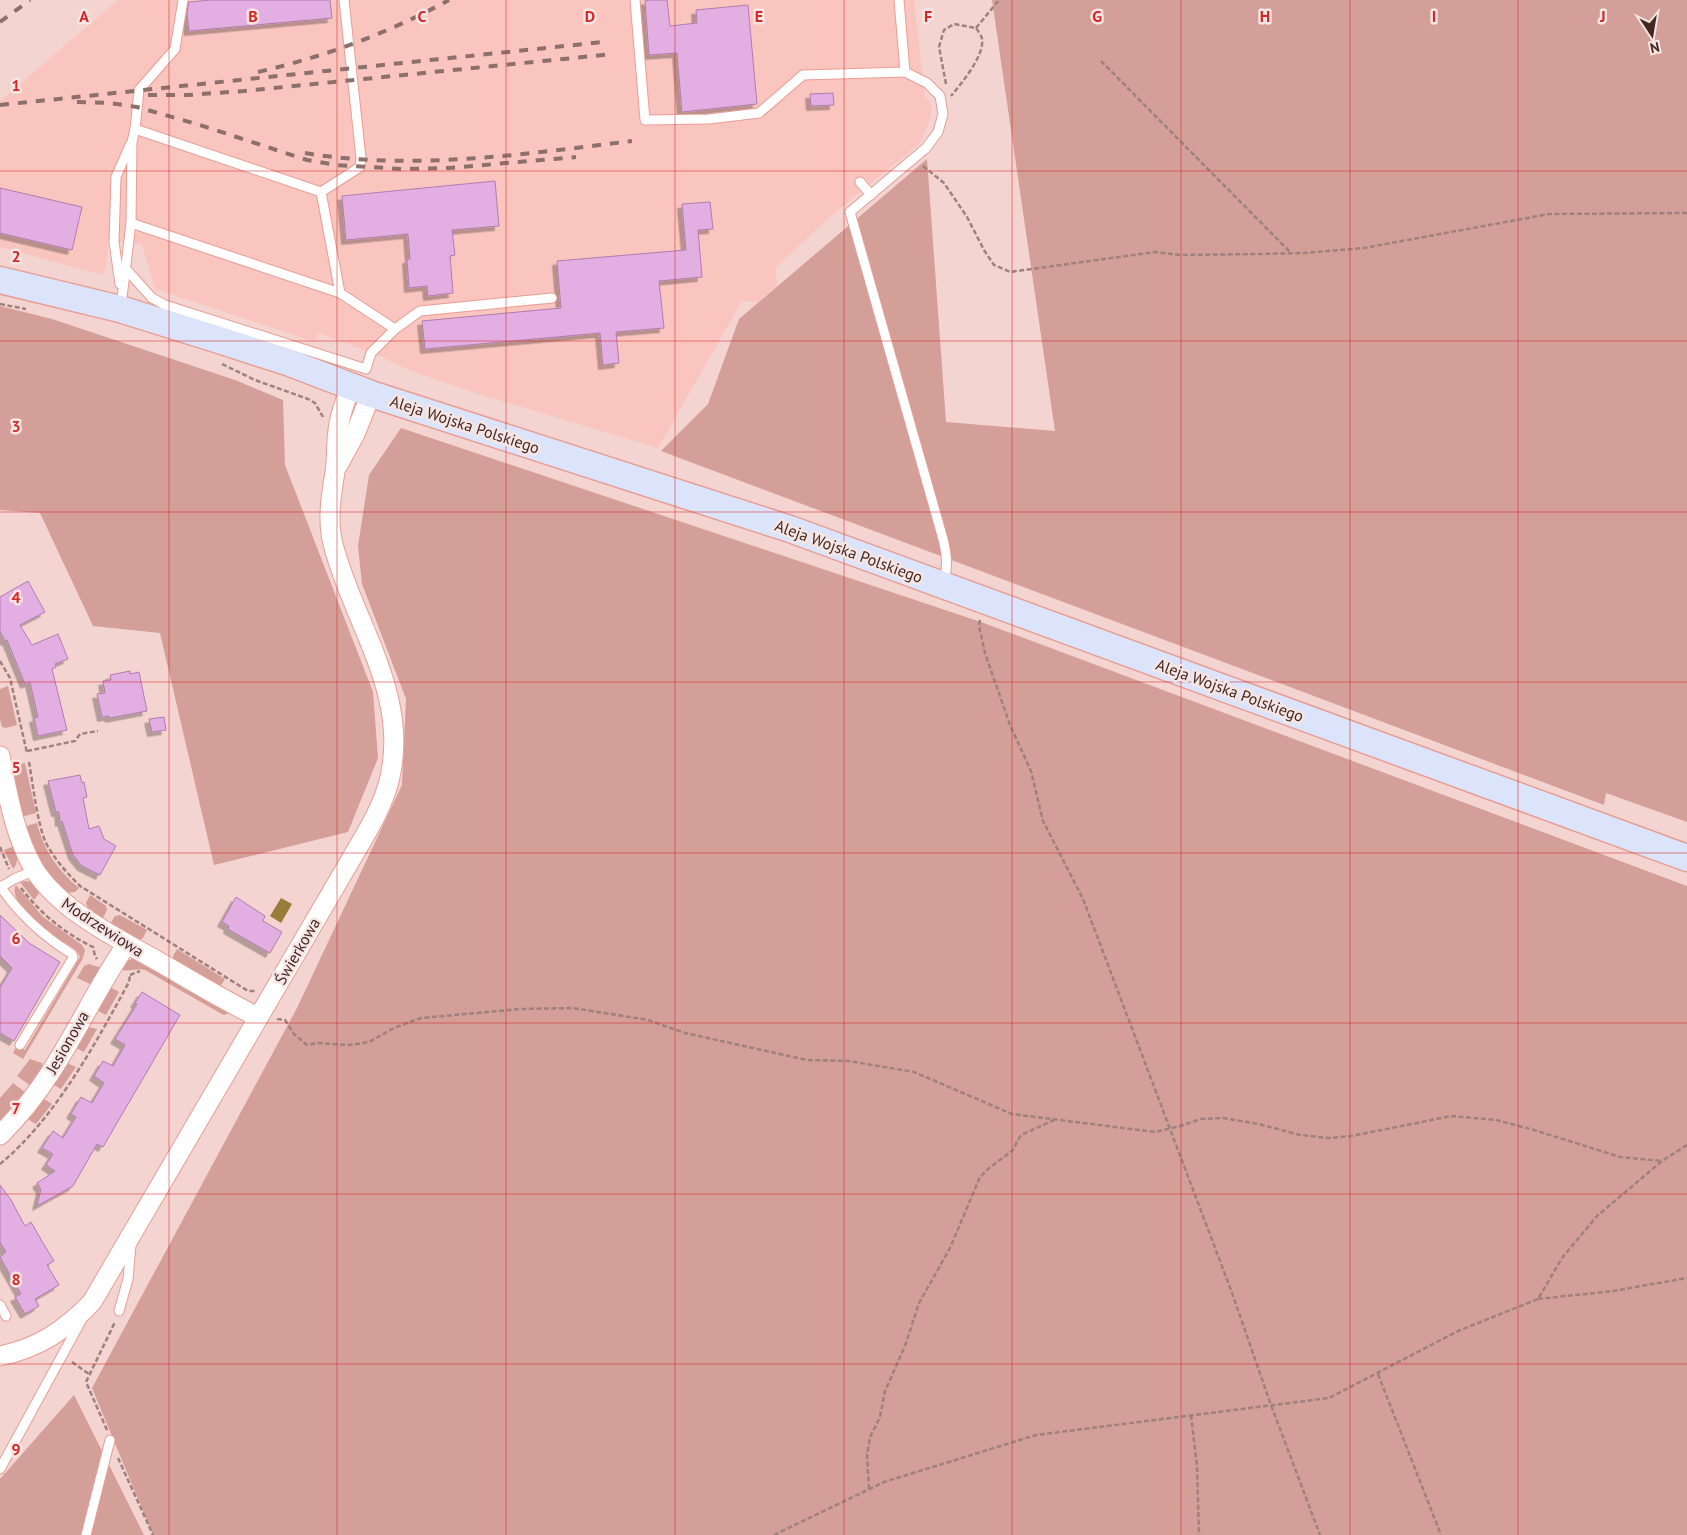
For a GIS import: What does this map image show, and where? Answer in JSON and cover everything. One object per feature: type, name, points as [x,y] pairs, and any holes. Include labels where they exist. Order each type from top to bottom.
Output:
[{"type":"main road","name":"Aleja Wojska Polskiego","points":[[0,280],[121,300],[361,390],[790,529],[1687,858]]},
{"type":"street","name":"Świerkowa","points":[[0,1356],[30,1348],[53,1336],[74,1321],[92,1302],[376,817],[389,782],[393,762],[395,743],[391,703],[333,542],[330,517],[331,492],[336,471],[338,428],[361,390]]},
{"type":"street","name":"Modrzewiowa","points":[[0,756],[20,840],[35,870],[53,894],[75,912],[127,944],[258,1017]]},
{"type":"street","name":"Jesionowa","points":[[0,1135],[19,1116],[51,1072],[110,968],[127,944]]},
{"type":"lane","points":[[121,300],[114,242],[116,177],[132,142],[138,90],[175,49],[183,0]]},
{"type":"lane","points":[[321,192],[360,167],[361,158],[344,0]]},
{"type":"lane","points":[[635,0],[645,120],[709,119],[760,113],[803,75],[905,72],[927,83],[940,96],[943,114],[938,132],[926,148],[850,212],[947,555],[948,566],[943,585]]},
{"type":"lane","points":[[898,0],[905,72]]},
{"type":"lane","points":[[135,129],[321,192]]},
{"type":"lane","points":[[121,300],[131,224],[132,142]]},
{"type":"lane","points":[[860,182],[871,195]]},
{"type":"lane","points":[[321,192],[340,293]]},
{"type":"lane","points":[[131,224],[340,293],[395,329]]},
{"type":"lane","points":[[126,268],[152,298],[165,304],[366,369],[371,353],[395,329],[420,311],[552,298]]},
{"type":"lane","points":[[20,1045],[73,958],[72,954],[38,930],[21,914],[0,886],[35,870]]},
{"type":"lane","points":[[119,1311],[128,1279],[132,1234]]},
{"type":"lane","points":[[0,1469],[92,1302]]},
{"type":"lane","points":[[0,1305],[6,1316]]},
{"type":"lane","points":[[86,1535],[110,1440]]},
{"type":"path","points":[[976,28],[999,0]]},
{"type":"path","points":[[954,24],[976,28],[982,39],[980,51],[973,68],[947,101],[946,83],[939,47],[944,30],[954,24]]},
{"type":"path","points":[[1101,61],[1291,254]]},
{"type":"path","points":[[914,158],[944,183],[967,217],[994,265],[1010,272],[1155,252],[1180,255],[1291,254],[1364,248],[1549,214],[1687,213]]},
{"type":"path","points":[[0,304],[32,309]]},
{"type":"path","points":[[220,364],[255,380],[315,402],[324,419]]},
{"type":"path","points":[[988,601],[981,615],[979,626],[989,666],[1010,725],[1031,771],[1043,821],[1083,899],[1231,1290],[1271,1405],[1320,1535]]},
{"type":"path","points":[[0,661],[10,678],[27,752],[75,741],[80,734],[98,731]]},
{"type":"path","points":[[29,762],[46,842],[59,864],[80,886],[248,991],[260,991]]},
{"type":"path","points":[[258,1017],[285,1020],[294,1034],[307,1045],[318,1043],[350,1044],[369,1042],[396,1026],[420,1018],[520,1009],[573,1008],[648,1020],[685,1033],[807,1060],[849,1061],[914,1072],[1012,1114],[1155,1132],[1201,1119],[1216,1118],[1260,1124],[1300,1135],[1329,1138],[1352,1136],[1451,1116],[1505,1123],[1534,1130],[1620,1157],[1662,1161]]},
{"type":"path","points":[[869,1489],[867,1456],[870,1437],[880,1417],[885,1390],[905,1346],[919,1302],[950,1248],[980,1177],[1012,1151],[1021,1135],[1055,1119]]},
{"type":"path","points":[[1538,1299],[1562,1258],[1597,1216],[1662,1161],[1687,1145]]},
{"type":"path","points":[[774,1535],[884,1482],[1036,1435],[1329,1398],[1458,1331],[1538,1299],[1613,1291],[1687,1278]]},
{"type":"path","points":[[119,1311],[113,1328],[98,1354],[86,1382],[153,1535]]},
{"type":"path","points":[[62,1356],[89,1374]]},
{"type":"path","points":[[1378,1374],[1441,1535]]},
{"type":"path","points":[[1191,1415],[1197,1466],[1199,1535]]},
{"type":"shaded area","points":[[118,0],[914,0],[925,96],[932,108],[929,122],[920,143],[831,216],[775,268],[777,286],[758,302],[742,301],[658,448],[472,392],[404,368],[382,357],[319,333],[315,342],[155,289],[142,244],[108,241],[104,275],[0,247],[0,101]]},
{"type":"shaded area","points":[[992,0],[1687,0],[1687,822],[1606,793],[1604,805],[661,451],[708,404],[739,319],[927,159],[946,422],[1055,431]]},
{"type":"shaded area","points":[[0,306],[52,319],[235,380],[283,400],[285,465],[373,692],[378,758],[348,832],[214,865],[160,633],[93,626],[40,513],[0,510]]},
{"type":"shaded area","points":[[401,428],[981,622],[1687,886],[1687,1535],[153,1535],[92,1388],[297,1008],[402,785],[406,699],[362,584],[358,546],[369,475]]},
{"type":"shaded area","points":[[8,686],[17,725],[6,728],[2,727],[0,719],[0,689]]},
{"type":"shaded area","points":[[25,763],[36,813],[25,816],[21,815],[12,771],[16,765]]},
{"type":"shaded area","points":[[37,823],[43,842],[52,859],[79,888],[75,892],[66,893],[40,865],[24,829],[29,825]]},
{"type":"shaded area","points":[[12,847],[15,848],[17,859],[13,869],[4,850]]},
{"type":"shaded area","points":[[20,882],[34,883],[40,892],[34,900]]},
{"type":"shaded area","points":[[16,885],[43,917],[82,945],[85,950],[83,958],[23,1059],[13,1053],[17,1045],[25,1050],[80,957],[73,948],[49,932],[27,913],[16,898]]},
{"type":"shaded area","points":[[90,895],[106,906],[107,910],[102,920],[89,911],[86,903]]},
{"type":"shaded area","points":[[281,898],[292,904],[281,923],[270,916]]},
{"type":"shaded area","points":[[120,915],[147,930],[143,938],[138,941],[110,924],[115,916]]},
{"type":"shaded area","points":[[177,949],[225,979],[222,984],[217,987],[173,961],[173,956]]},
{"type":"shaded area","points":[[136,958],[231,1012],[224,1015],[145,970],[121,970],[118,968],[128,960]]},
{"type":"shaded area","points":[[89,964],[102,968],[93,983],[90,984],[77,978],[84,966]]},
{"type":"shaded area","points":[[107,988],[112,988],[119,992],[106,1015],[98,1011],[97,1006]]},
{"type":"shaded area","points":[[84,1026],[97,1029],[84,1052],[76,1048]]},
{"type":"shaded area","points":[[30,1059],[42,1063],[43,1068],[31,1086],[17,1076]]},
{"type":"shaded area","points":[[67,1063],[76,1067],[61,1089],[54,1085],[53,1080]]},
{"type":"shaded area","points":[[13,1083],[26,1093],[0,1123],[0,1098]]},
{"type":"shaded area","points":[[40,1100],[46,1100],[52,1104],[36,1124],[29,1120],[27,1114]]},
{"type":"shaded area","points":[[74,1395],[144,1535],[0,1535],[0,1479]]},
{"type":"building","points":[[211,0],[330,0],[332,18],[189,31],[187,13],[189,2]]},
{"type":"building","points":[[667,0],[670,26],[697,23],[696,10],[748,5],[757,104],[682,112],[677,53],[649,55],[645,1]]},
{"type":"building","points":[[833,93],[834,105],[811,106],[810,94]]},
{"type":"building","points":[[495,181],[499,226],[452,230],[455,255],[450,256],[453,293],[428,296],[427,286],[409,288],[407,259],[410,259],[408,234],[346,240],[342,196]]},
{"type":"building","points":[[0,188],[82,207],[72,250],[0,233]]},
{"type":"building","points":[[710,202],[713,229],[698,230],[702,277],[659,281],[664,328],[616,332],[619,363],[603,365],[600,333],[425,349],[422,321],[561,308],[557,261],[686,250],[682,204]]},
{"type":"building","points":[[28,581],[45,612],[20,625],[32,645],[58,634],[68,659],[55,664],[56,667],[52,669],[67,730],[38,736],[34,718],[38,717],[30,682],[25,684],[7,640],[5,641],[0,631],[0,597]]},
{"type":"building","points":[[130,671],[130,674],[139,672],[147,711],[110,718],[109,716],[102,717],[97,694],[105,693],[103,681],[111,680],[110,675]]},
{"type":"building","points":[[164,717],[166,730],[152,732],[149,719]]},
{"type":"building","points":[[80,775],[82,783],[84,782],[87,797],[83,798],[89,829],[99,826],[104,839],[116,846],[100,875],[82,866],[73,855],[62,821],[60,822],[59,812],[56,812],[48,781]]},
{"type":"building","points":[[236,897],[265,916],[263,921],[282,932],[270,953],[228,929],[229,926],[222,922]]},
{"type":"building","points":[[0,915],[29,943],[60,962],[14,1041],[0,1033],[0,988],[12,968],[0,956]]},
{"type":"building","points":[[142,992],[180,1015],[103,1147],[97,1144],[73,1186],[37,1206],[41,1189],[37,1183],[55,1171],[46,1165],[53,1154],[42,1148],[53,1131],[63,1138],[76,1117],[71,1114],[81,1097],[92,1103],[104,1083],[94,1076],[103,1061],[113,1066],[125,1045],[115,1039],[137,1004],[135,1003]]},
{"type":"building","points":[[0,1185],[11,1200],[25,1226],[31,1222],[54,1261],[47,1265],[59,1285],[35,1299],[39,1306],[25,1314],[15,1297],[21,1294],[0,1257],[6,1252],[0,1242]]},
{"type":"railway","points":[[0,22],[30,0]]},
{"type":"railway","points":[[258,72],[308,59],[356,43],[449,0]]},
{"type":"railway","points":[[0,105],[603,42]]},
{"type":"railway","points":[[148,95],[188,95],[244,91],[613,54]]},
{"type":"railway","points":[[77,102],[109,103],[137,107],[200,125],[307,160],[336,165],[402,169],[449,168],[576,157]]},
{"type":"railway","points":[[305,153],[386,161],[428,161],[551,151],[632,141]]}]
